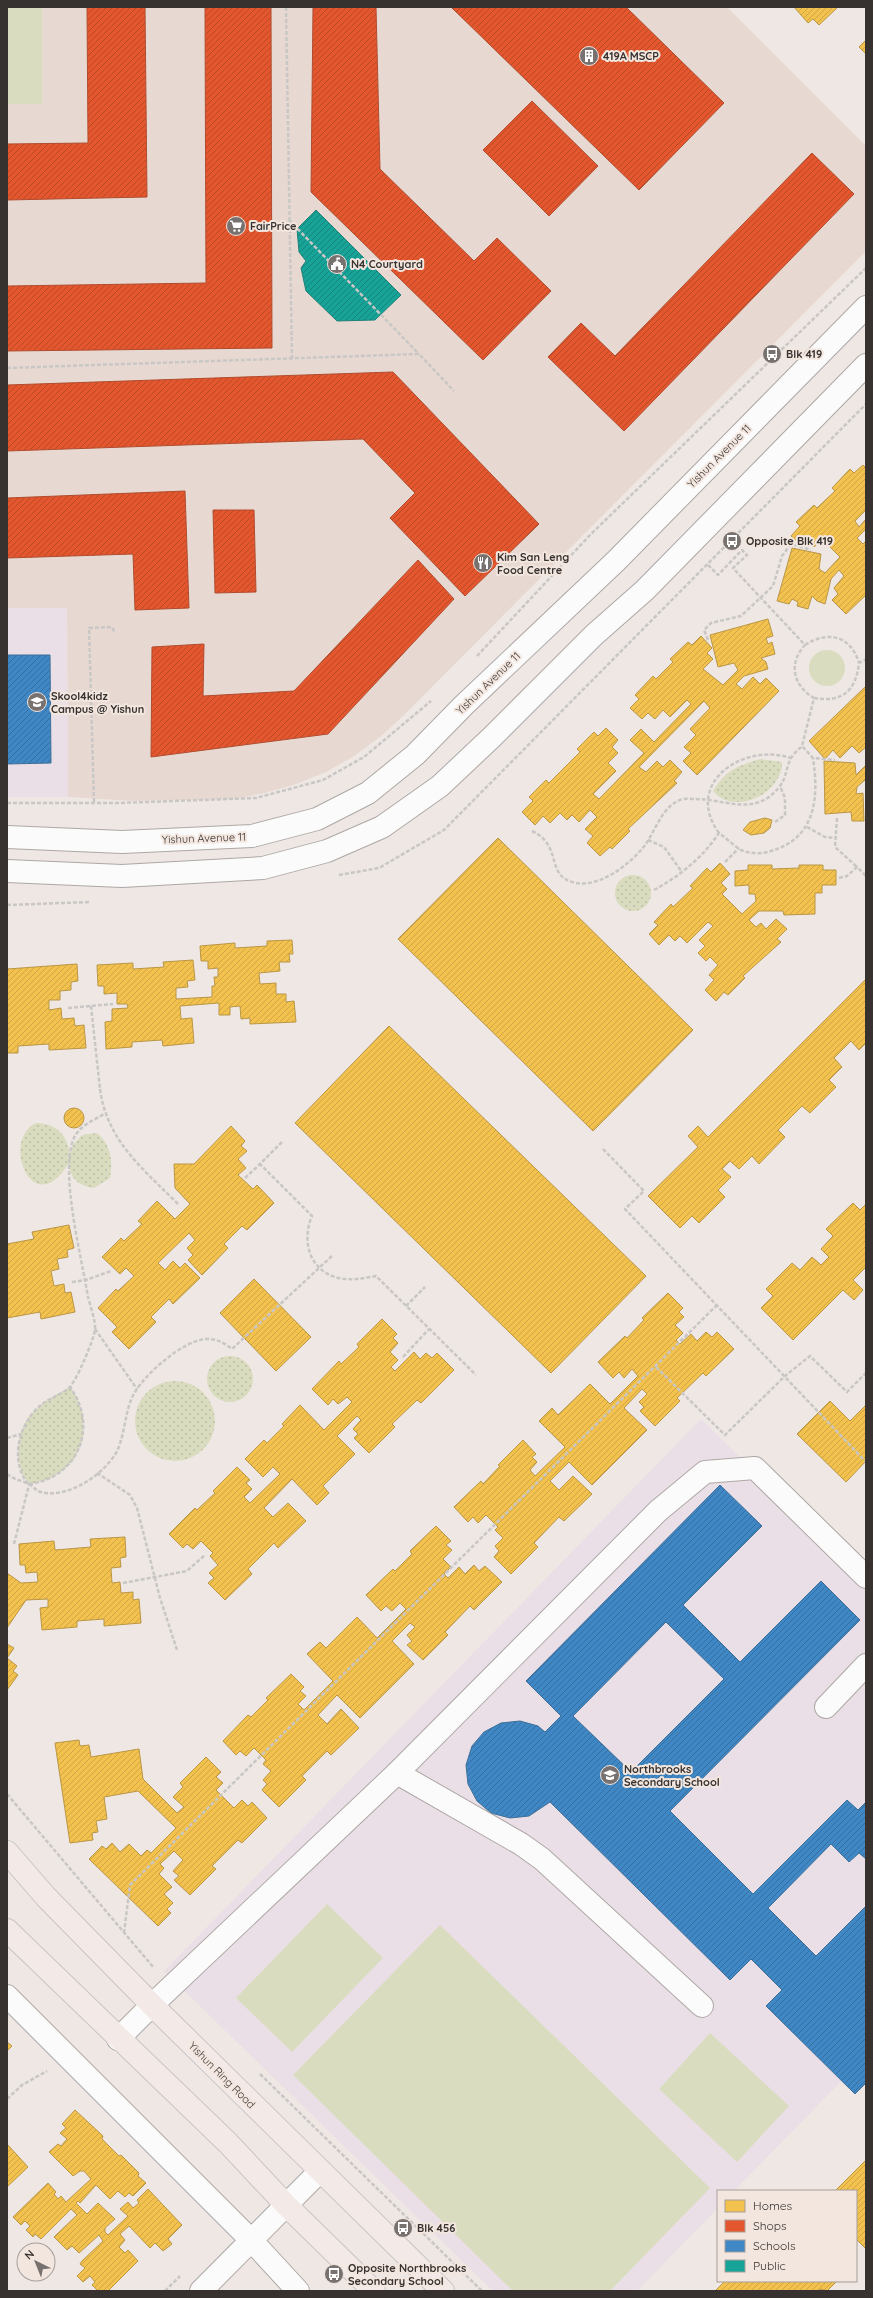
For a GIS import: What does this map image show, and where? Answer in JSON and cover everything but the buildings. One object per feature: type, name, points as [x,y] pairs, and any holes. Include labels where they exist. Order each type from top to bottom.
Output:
[{"type":"main road","name":"Yishun Ring Road","points":[[7,1852],[46,1897],[152,2005],[319,2172],[443,2291]]},
{"type":"main road","points":[[7,1930],[118,2039],[228,2143],[287,2206],[374,2291]]},
{"type":"street","name":"Yishun Avenue 11","points":[[7,837],[122,842],[252,836],[317,819],[368,793],[415,755],[464,705],[616,561],[866,307]]},
{"type":"street","points":[[7,871],[122,876],[263,868],[327,851],[382,827],[440,786],[492,737],[594,635],[645,590],[866,365]]},
{"type":"street","points":[[118,2039],[152,2005],[397,1774],[658,1511],[705,1472],[755,1468],[866,1577]]},
{"type":"street","points":[[826,1707],[866,1665]]},
{"type":"street","points":[[397,1774],[521,1844],[542,1859],[702,2006]]},
{"type":"street","points":[[7,1996],[252,2241],[298,2291]]},
{"type":"street","points":[[202,2291],[319,2172]]},
{"type":"path","points":[[286,7],[292,359]]},
{"type":"path","points":[[289,220],[454,391]]},
{"type":"path","points":[[475,658],[591,534],[866,268]]},
{"type":"path","points":[[7,368],[419,354]]},
{"type":"path","points":[[708,640],[704,630],[711,623],[741,616],[774,586],[782,556],[791,544],[811,550]]},
{"type":"path","points":[[708,565],[718,575],[742,550],[747,555],[733,568],[805,645]]},
{"type":"path","points":[[94,802],[89,628],[112,626],[115,633]]},
{"type":"path","points":[[823,636],[834,637],[842,641],[856,654],[859,663],[857,678],[841,697],[827,700],[814,698],[801,689],[796,679],[794,668],[796,658],[805,645],[823,636]]},
{"type":"path","points":[[859,663],[866,659]]},
{"type":"path","points":[[7,803],[256,798],[323,780],[364,757],[436,696]]},
{"type":"path","points":[[532,831],[541,835],[549,844],[557,872],[562,877],[575,882],[585,883],[607,877],[624,866],[642,849],[669,806],[681,799],[709,799],[733,805],[750,804],[768,796],[780,786],[787,773],[791,758],[802,746],[814,698]]},
{"type":"path","points":[[791,758],[767,753],[748,756],[733,762],[718,776],[711,786],[709,799],[712,824],[719,833],[739,848],[753,853],[766,852],[781,848],[807,827],[813,809],[816,772],[814,758],[802,746]]},
{"type":"path","points":[[814,758],[835,760]]},
{"type":"path","points":[[774,822],[785,815],[785,798],[780,786]]},
{"type":"path","points":[[837,818],[835,847],[866,876]]},
{"type":"path","points":[[807,827],[825,837],[835,838]]},
{"type":"path","points":[[654,890],[674,880],[711,844],[719,833]]},
{"type":"path","points":[[648,840],[664,847],[682,872]]},
{"type":"path","points":[[725,862],[739,848]]},
{"type":"path","points":[[839,878],[847,876],[857,867]]},
{"type":"path","points":[[68,1008],[113,1004]]},
{"type":"path","points":[[91,1006],[104,1114],[117,1138],[131,1158],[178,1204]]},
{"type":"path","points":[[104,1114],[86,1124],[74,1138],[69,1164],[70,1192],[95,1329],[137,1389]]},
{"type":"path","points":[[245,1178],[282,1142]]},
{"type":"path","points":[[603,1149],[644,1191],[625,1209],[866,1462]]},
{"type":"path","points":[[260,1164],[312,1216],[307,1227],[307,1247],[309,1255],[319,1268],[328,1274],[344,1280],[376,1276],[476,1375]]},
{"type":"path","points":[[7,1474],[15,1480],[29,1484],[42,1492],[62,1492],[77,1486],[97,1473],[116,1453],[130,1402],[137,1389],[164,1362],[178,1351],[191,1344],[206,1339],[222,1341],[232,1349],[333,1255]]},
{"type":"path","points":[[72,1282],[86,1280],[111,1270]]},
{"type":"path","points":[[406,1306],[426,1287]]},
{"type":"path","points":[[124,1934],[130,1885],[656,1367],[717,1305]]},
{"type":"path","points":[[14,1544],[29,1484],[19,1466],[19,1441],[21,1434],[32,1413],[42,1404],[70,1388],[80,1371],[95,1329]]},
{"type":"path","points":[[403,1356],[429,1329]]},
{"type":"path","points":[[656,1367],[725,1435],[785,1376],[810,1356],[847,1392],[866,1373]]},
{"type":"path","points":[[29,1484],[43,1483],[61,1474],[78,1452],[84,1426],[83,1417],[75,1394],[70,1388]]},
{"type":"path","points":[[7,1438],[21,1434]]},
{"type":"path","points":[[97,1473],[130,1495],[137,1508],[155,1579],[177,1650]]},
{"type":"path","points":[[123,1583],[155,1579],[187,1571],[205,1555]]},
{"type":"path","points":[[7,1794],[170,1988]]},
{"type":"path","points":[[7,2099],[22,2085],[69,2058]]},
{"type":"shaded area","points":[[42,7],[727,7],[866,146],[866,251],[404,715],[380,737],[354,756],[326,772],[296,784],[265,793],[233,799],[134,801],[68,797],[67,608],[7,608],[7,104],[42,104]]},
{"type":"shaded area","name":"Skool4kidz Campus @ Yishun","points":[[7,608],[67,608],[68,797],[7,797]]},
{"type":"shaded area","name":"Northbrooks Secondary School","points":[[701,1419],[866,1580],[866,2056],[735,2190],[717,2190],[717,2209],[637,2291],[493,2291],[164,1971]]},
{"type":"green space","points":[[7,7],[42,7],[42,104],[7,104]]},
{"type":"green space","points":[[831,650],[840,655],[844,661],[844,675],[840,681],[831,686],[823,686],[814,681],[810,675],[809,664],[814,655],[820,651]]},
{"type":"green space","points":[[760,759],[782,762],[781,772],[777,781],[762,795],[742,802],[732,802],[723,799],[713,791],[728,773],[738,767]]},
{"type":"green space","points":[[637,875],[646,880],[650,886],[650,900],[646,906],[637,911],[629,911],[620,906],[616,900],[615,889],[620,880],[626,876]]},
{"type":"green space","points":[[36,1123],[49,1125],[59,1131],[66,1140],[70,1153],[73,1145],[82,1135],[97,1133],[102,1138],[110,1153],[110,1178],[94,1188],[84,1186],[76,1181],[71,1174],[68,1164],[55,1180],[43,1184],[33,1181],[25,1172],[21,1159],[21,1145],[26,1132]]},
{"type":"green space","points":[[235,1356],[247,1362],[252,1370],[252,1388],[247,1396],[239,1401],[225,1402],[213,1396],[208,1388],[207,1374],[213,1362],[221,1357]]},
{"type":"green space","points":[[175,1381],[190,1384],[203,1393],[212,1406],[215,1421],[212,1436],[203,1449],[190,1458],[175,1461],[160,1458],[147,1449],[138,1436],[135,1421],[138,1406],[147,1393],[160,1384]]},
{"type":"green space","points":[[70,1387],[79,1403],[83,1419],[83,1434],[79,1449],[71,1461],[60,1472],[46,1480],[29,1484],[20,1467],[18,1458],[18,1448],[23,1428],[27,1419],[37,1408]]},
{"type":"green space","points":[[327,1904],[383,1958],[292,2052],[236,1998]]},
{"type":"green space","points":[[440,1925],[710,2188],[610,2291],[513,2291],[293,2075]]},
{"type":"green space","points":[[710,2033],[789,2106],[737,2162],[659,2089]]},
{"type":"place","name":"419A MSCP","points":[[589,56]]},
{"type":"place","name":"FairPrice","points":[[236,226]]},
{"type":"place","name":"N4 Courtyard","points":[[337,264]]},
{"type":"place","name":"Blk 419","points":[[772,354]]},
{"type":"place","name":"Opposite Blk 419","points":[[732,541]]},
{"type":"place","name":"Kim San Leng Food Centre","points":[[483,563]]},
{"type":"place","name":"Skool4kidz Campus @ Yishun","points":[[37,702]]},
{"type":"place","name":"Northbrooks Secondary School","points":[[610,1775]]},
{"type":"place","name":"Blk 456","points":[[403,2228]]},
{"type":"place","name":"Opposite Northbrooks Secondary School","points":[[334,2274]]}]
